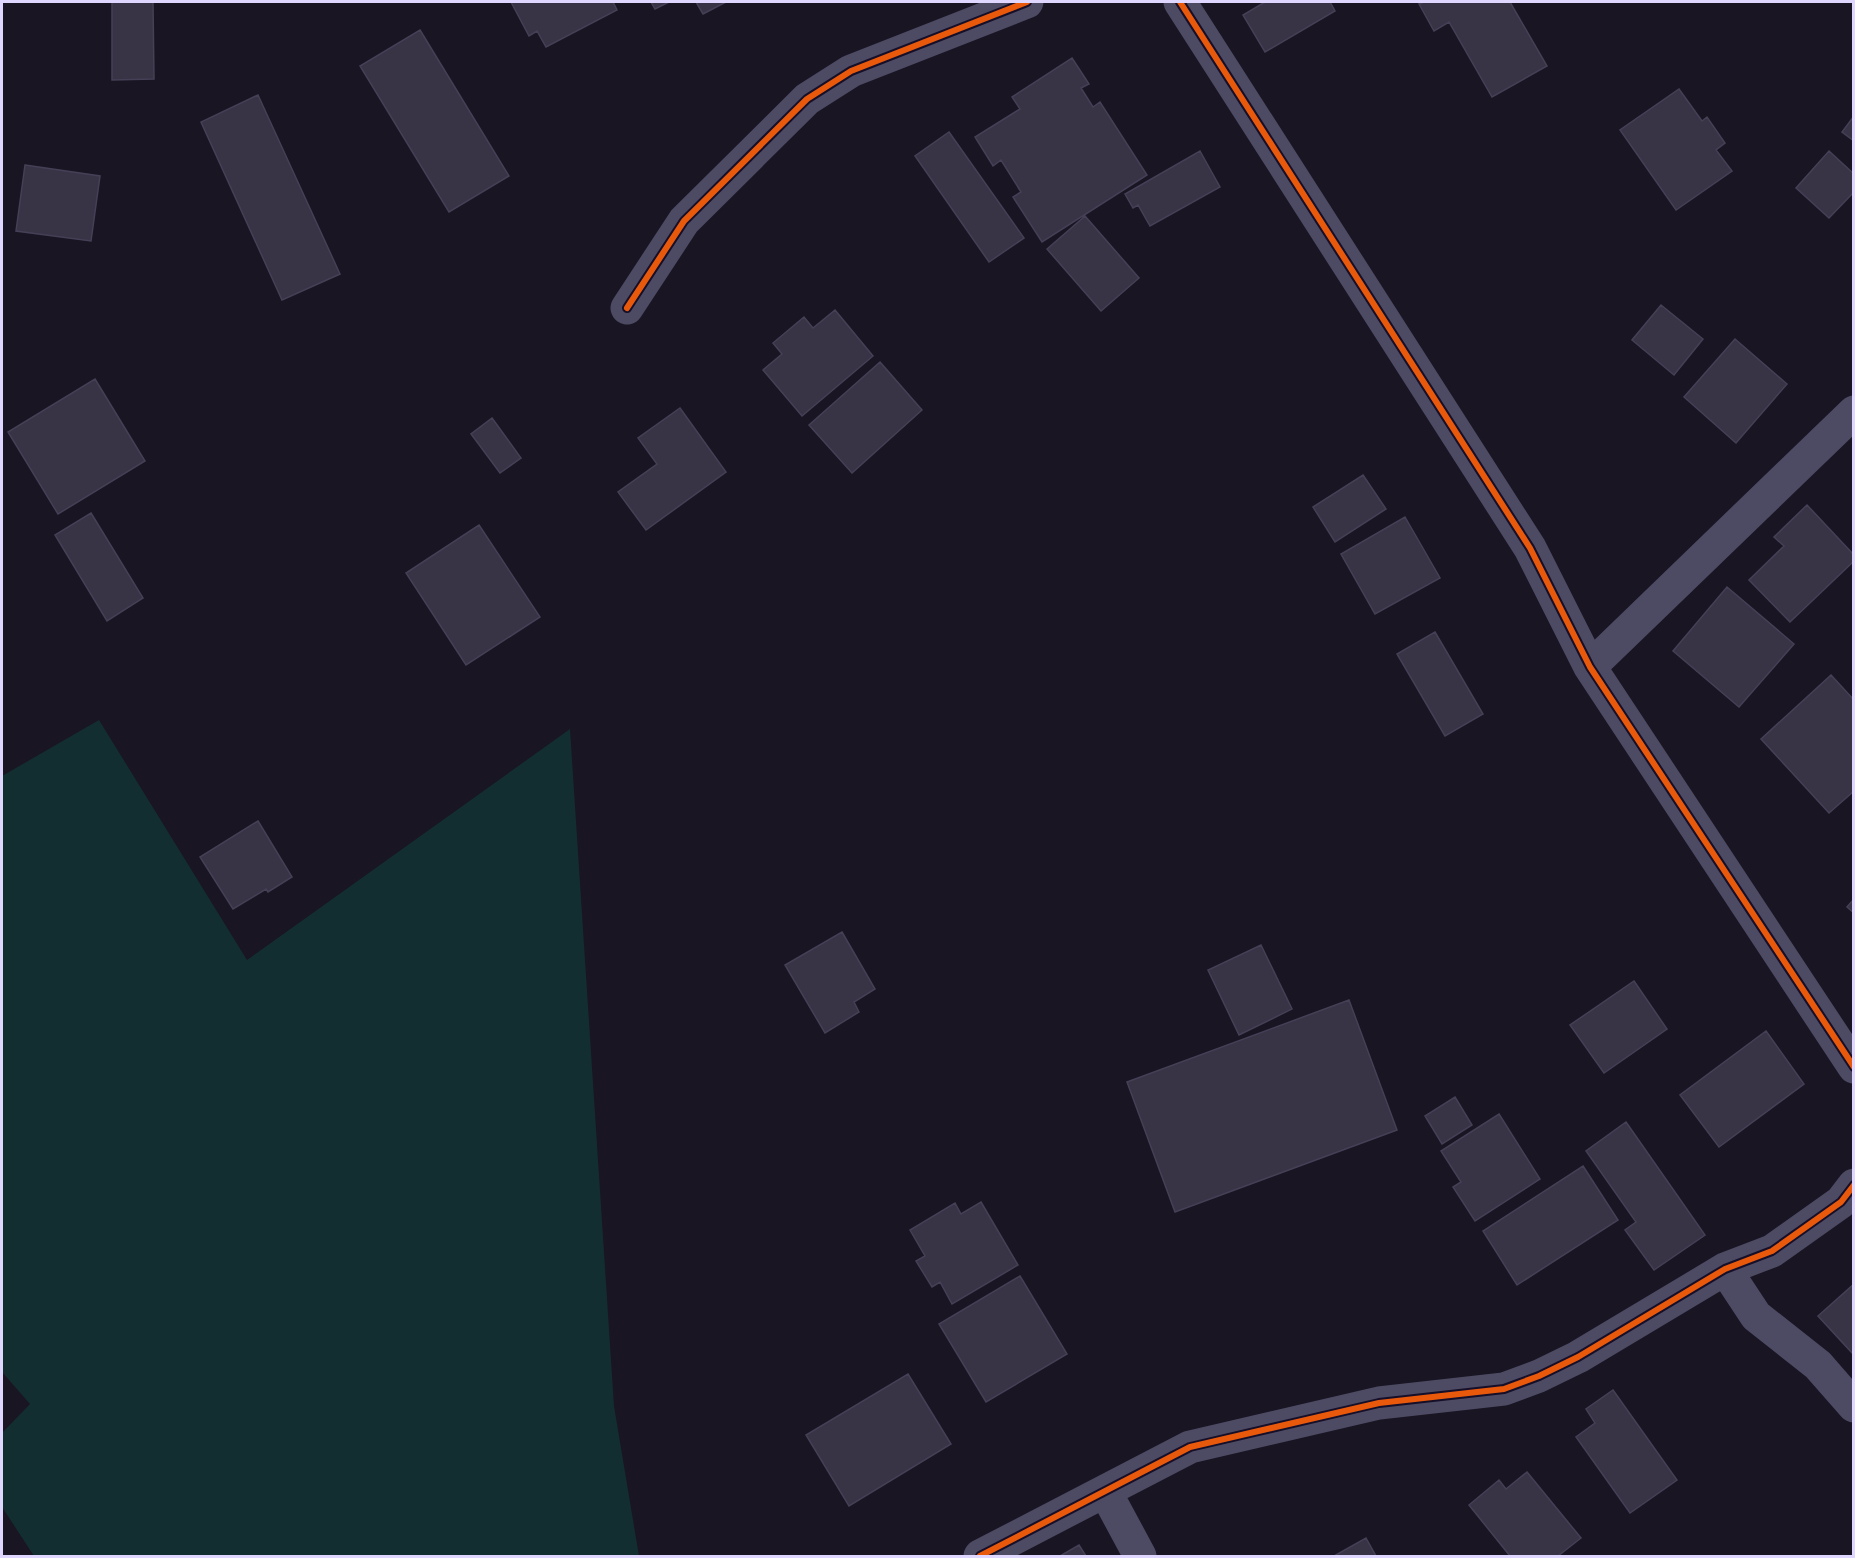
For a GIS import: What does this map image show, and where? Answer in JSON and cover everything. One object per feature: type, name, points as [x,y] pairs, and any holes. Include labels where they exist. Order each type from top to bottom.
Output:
[{"type":"street","points":[[627,308],[684,221],[807,99],[870,63],[1027,2]]},
{"type":"street","points":[[1180,2],[1530,548],[1590,667],[1854,1067]]},
{"type":"street","points":[[1590,667],[1854,412]]},
{"type":"street","points":[[980,1557],[1190,1447],[1379,1404],[1504,1389],[1539,1376],[1578,1357],[1725,1269],[1772,1251],[1841,1202],[1854,1185]]},
{"type":"street","points":[[1725,1269],[1756,1316],[1818,1365],[1854,1406]]},
{"type":"street","points":[[1105,1491],[1140,1557]]},
{"type":"green space","points":[[99,720],[247,960],[570,729],[614,1406],[639,1556],[34,1556],[2,1507],[2,1433],[30,1404],[2,1372],[2,776]]},
{"type":"building","points":[[112,2],[153,2],[154,79],[112,80]]},
{"type":"building","points":[[511,2],[613,2],[617,10],[546,47],[537,31],[529,36]]},
{"type":"building","points":[[651,2],[669,2],[655,9]]},
{"type":"building","points":[[696,2],[726,2],[703,14]]},
{"type":"building","points":[[1265,2],[1330,2],[1335,11],[1265,52],[1243,15]]},
{"type":"building","points":[[1424,2],[1510,2],[1547,66],[1492,97],[1449,22],[1434,31],[1419,4]]},
{"type":"building","points":[[420,30],[509,176],[449,212],[360,66]]},
{"type":"building","points":[[1072,58],[1089,84],[1081,88],[1093,107],[1100,102],[1147,175],[1042,242],[1013,197],[1021,192],[1001,160],[993,166],[975,137],[1020,109],[1012,97]]},
{"type":"building","points":[[1679,89],[1702,121],[1707,117],[1725,143],[1716,150],[1732,171],[1676,210],[1620,130]]},
{"type":"building","points":[[258,95],[340,274],[282,300],[201,122]]},
{"type":"building","points":[[1854,116],[1854,141],[1842,132]]},
{"type":"building","points":[[949,132],[1024,238],[989,262],[915,156]]},
{"type":"building","points":[[1200,151],[1220,187],[1150,226],[1138,205],[1133,208],[1125,194]]},
{"type":"building","points":[[1829,151],[1854,174],[1854,192],[1829,218],[1796,188]]},
{"type":"building","points":[[25,165],[100,176],[91,241],[16,231]]},
{"type":"building","points":[[1085,216],[1139,278],[1101,311],[1047,249]]},
{"type":"building","points":[[1661,305],[1703,339],[1674,375],[1632,340]]},
{"type":"building","points":[[835,310],[873,356],[802,416],[763,370],[782,354],[773,343],[804,317],[813,328]]},
{"type":"building","points":[[1735,339],[1787,384],[1736,443],[1684,397]]},
{"type":"building","points":[[880,362],[922,410],[852,473],[809,425]]},
{"type":"building","points":[[95,379],[145,461],[58,514],[8,432]]},
{"type":"building","points":[[680,408],[726,472],[646,530],[618,492],[657,464],[638,438]]},
{"type":"building","points":[[492,418],[521,458],[500,473],[471,434]]},
{"type":"building","points":[[1363,475],[1386,509],[1335,542],[1313,507]]},
{"type":"building","points":[[1807,505],[1854,555],[1854,561],[1790,622],[1749,580],[1784,546],[1774,537]]},
{"type":"building","points":[[91,513],[143,598],[107,621],[55,535]]},
{"type":"building","points":[[1405,517],[1440,578],[1375,614],[1341,554]]},
{"type":"building","points":[[479,525],[540,617],[466,665],[406,573]]},
{"type":"building","points":[[1727,587],[1794,644],[1739,707],[1673,651]]},
{"type":"building","points":[[1435,632],[1483,714],[1445,736],[1397,654]]},
{"type":"building","points":[[1831,675],[1854,700],[1854,791],[1829,813],[1761,739]]},
{"type":"building","points":[[258,821],[292,877],[268,892],[266,889],[233,909],[200,857]]},
{"type":"building","points":[[1854,899],[1854,913],[1847,907]]},
{"type":"building","points":[[842,932],[875,989],[854,1002],[859,1012],[825,1033],[785,965]]},
{"type":"building","points":[[1261,945],[1292,1009],[1239,1035],[1208,970]]},
{"type":"building","points":[[1634,981],[1667,1029],[1604,1073],[1570,1025]]},
{"type":"building","points":[[1349,1000],[1397,1130],[1175,1212],[1127,1082]]},
{"type":"building","points":[[1766,1031],[1804,1084],[1719,1147],[1680,1095]]},
{"type":"building","points":[[1455,1097],[1472,1125],[1442,1144],[1425,1116]]},
{"type":"building","points":[[1499,1114],[1540,1179],[1475,1221],[1453,1187],[1461,1182],[1441,1151]]},
{"type":"building","points":[[1626,1122],[1705,1235],[1654,1270],[1625,1230],[1636,1222],[1586,1151]]},
{"type":"building","points":[[1583,1166],[1618,1220],[1517,1285],[1483,1231]]},
{"type":"building","points":[[981,1202],[1018,1265],[952,1304],[940,1282],[932,1287],[916,1261],[925,1256],[910,1230],[955,1203],[961,1214]]},
{"type":"building","points":[[1020,1276],[1067,1354],[986,1402],[939,1324]]},
{"type":"building","points":[[1854,1284],[1854,1355],[1818,1316]]},
{"type":"building","points":[[908,1374],[951,1444],[849,1506],[806,1435]]},
{"type":"building","points":[[1613,1390],[1677,1480],[1630,1513],[1576,1437],[1595,1423],[1586,1409]]},
{"type":"building","points":[[1527,1472],[1581,1538],[1558,1556],[1510,1556],[1469,1505],[1499,1480],[1506,1489]]},
{"type":"building","points":[[1366,1538],[1376,1556],[1334,1556]]},
{"type":"building","points":[[1079,1545],[1086,1556],[1060,1556]]},
{"type":"cycle path","points":[[627,308],[684,221],[807,99],[851,71],[1027,2]]},
{"type":"cycle path","points":[[1180,2],[1530,548],[1590,667],[1854,1067]]},
{"type":"cycle path","points":[[980,1556],[1190,1447],[1379,1403],[1504,1389],[1539,1376],[1578,1357],[1725,1269],[1772,1251],[1841,1202],[1854,1185]]}]
